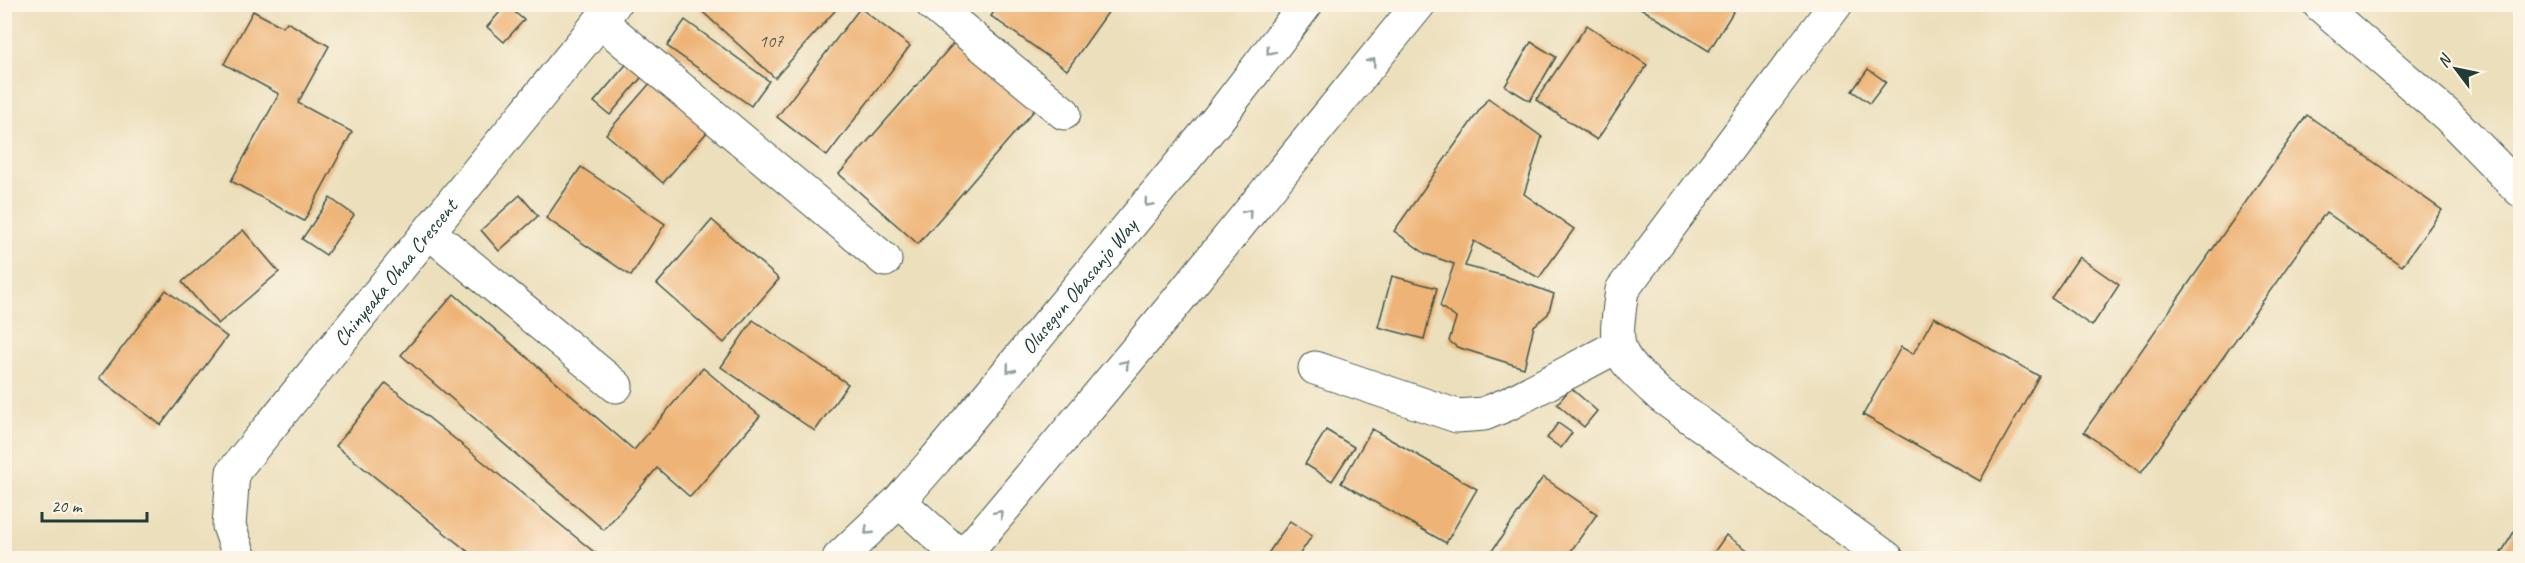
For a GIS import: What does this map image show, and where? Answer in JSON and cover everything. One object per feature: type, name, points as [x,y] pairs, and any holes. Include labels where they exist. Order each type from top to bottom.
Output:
[{"type":"street","points":[[932,4],[1064,113]]},
{"type":"street","name":"Olusegun Obasanjo Way","points":[[839,558],[899,501],[943,451],[1209,129],[1306,4]]},
{"type":"street","points":[[899,501],[962,558],[1169,311],[1419,4]]},
{"type":"street","points":[[1836,4],[1622,290],[1616,334],[1618,346],[1628,365],[1661,396],[1887,558]]},
{"type":"street","points":[[2319,4],[2448,116],[2520,190]]},
{"type":"street","points":[[607,13],[885,260]]},
{"type":"street","name":"Chinyeaka Ohaa Crescent","points":[[240,558],[229,526],[233,472],[607,13]]},
{"type":"street","points":[[429,232],[616,386]]},
{"type":"street","points":[[1315,368],[1457,416],[1484,414],[1508,404],[1618,346]]},
{"type":"building","points":[[694,4],[841,4],[775,78]]},
{"type":"building","points":[[999,4],[1114,4],[1067,70],[991,16]]},
{"type":"building","points":[[1634,4],[1738,4],[1709,51]]},
{"type":"building","points":[[506,5],[524,20],[504,42],[487,27]]},
{"type":"building","points":[[860,8],[910,46],[827,156],[777,117]]},
{"type":"building","points":[[253,11],[283,27],[287,22],[329,46],[298,103],[352,132],[304,221],[231,181],[279,94],[224,64]]},
{"type":"building","points":[[685,20],[769,81],[751,106],[667,46]]},
{"type":"building","points":[[1587,25],[1647,65],[1597,140],[1536,100]]},
{"type":"building","points":[[959,37],[1038,106],[918,244],[839,174]]},
{"type":"building","points":[[1531,42],[1556,57],[1530,101],[1505,86]]},
{"type":"building","points":[[630,60],[645,73],[610,115],[594,102]]},
{"type":"building","points":[[1868,69],[1886,82],[1870,103],[1852,91]]},
{"type":"building","points":[[658,74],[715,123],[663,183],[606,134]]},
{"type":"building","points":[[1488,98],[1542,137],[1524,194],[1574,229],[1539,278],[1474,241],[1465,266],[1505,276],[1554,294],[1548,314],[1534,326],[1524,368],[1457,347],[1449,341],[1456,318],[1440,306],[1454,264],[1426,254],[1394,231]]},
{"type":"building","points":[[2307,115],[2442,210],[2402,266],[2326,212],[2141,473],[2084,432]]},
{"type":"building","points":[[581,167],[665,224],[631,276],[546,218]]},
{"type":"building","points":[[520,195],[538,216],[499,251],[481,230]]},
{"type":"building","points":[[330,198],[354,215],[326,255],[302,239]]},
{"type":"building","points":[[712,220],[779,279],[724,343],[657,284]]},
{"type":"building","points":[[243,230],[279,272],[218,324],[182,282]]},
{"type":"building","points":[[2079,257],[2119,285],[2092,326],[2051,298]]},
{"type":"building","points":[[1392,276],[1437,288],[1424,339],[1378,327]]},
{"type":"building","points":[[166,290],[227,337],[161,425],[99,378]]},
{"type":"building","points":[[454,294],[634,450],[703,368],[760,416],[690,497],[657,468],[604,530],[401,355]]},
{"type":"building","points":[[1934,317],[2039,376],[1980,481],[1863,415],[1901,347],[1913,354]]},
{"type":"building","points":[[753,320],[848,384],[815,431],[721,367]]},
{"type":"building","points":[[386,383],[599,556],[597,558],[476,558],[336,446]]},
{"type":"building","points":[[1571,388],[1597,411],[1584,427],[1557,404]]},
{"type":"building","points":[[1558,423],[1572,433],[1561,448],[1547,438]]},
{"type":"building","points":[[1372,429],[1477,489],[1446,543],[1341,483]]},
{"type":"building","points":[[1326,430],[1354,447],[1332,481],[1305,464]]},
{"type":"building","points":[[1543,477],[1597,514],[1566,558],[1487,558]]},
{"type":"building","points":[[1290,521],[1312,536],[1297,558],[1265,558]]},
{"type":"building","points":[[2520,522],[2520,558],[2498,558]]},
{"type":"building","points":[[1726,535],[1759,558],[1710,558]]}]
